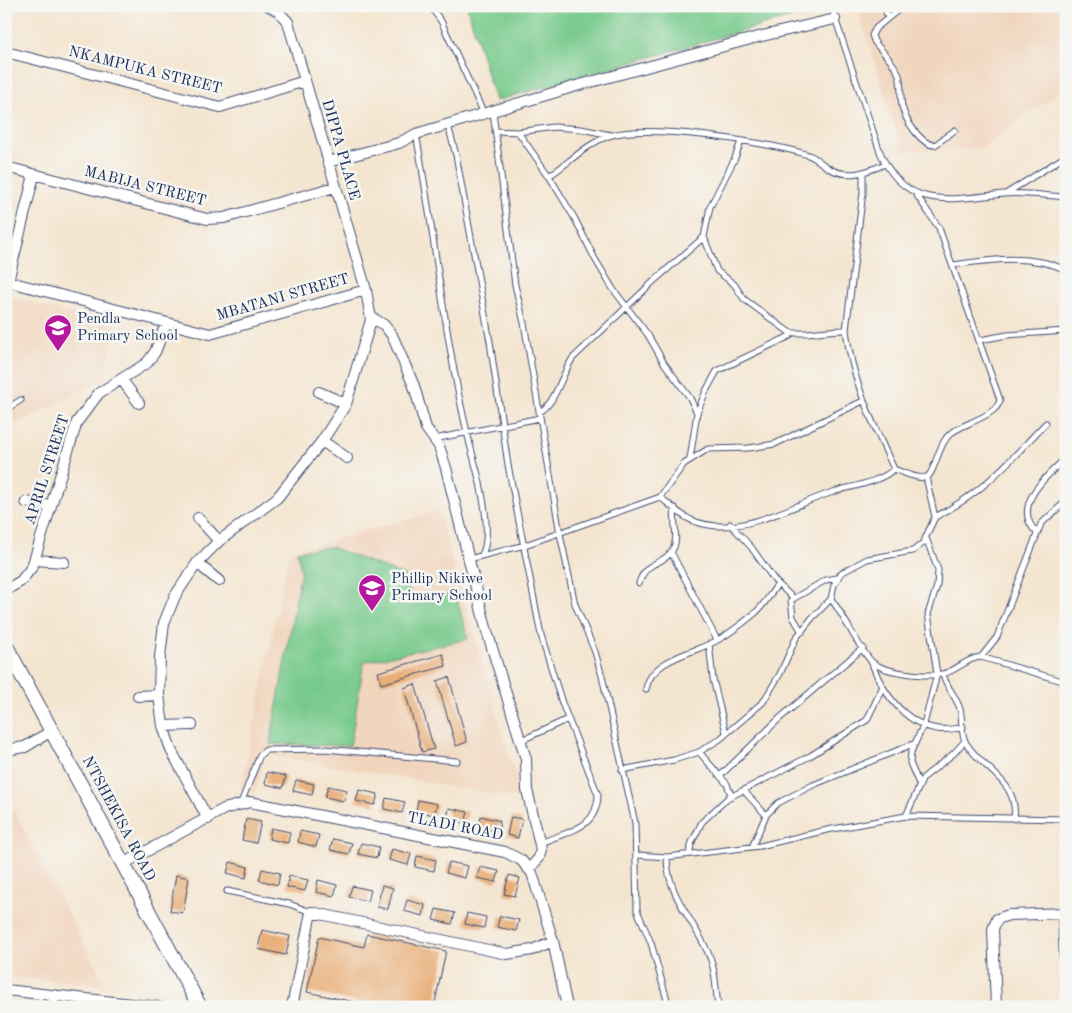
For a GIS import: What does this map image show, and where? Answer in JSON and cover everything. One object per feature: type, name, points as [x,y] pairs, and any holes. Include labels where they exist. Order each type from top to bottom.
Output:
[{"type":"street","name":"DIPPA PLACE","points":[[269,6],[286,18],[366,290],[371,317]]},
{"type":"street","points":[[328,162],[399,143],[416,134],[448,126],[576,86],[758,37],[835,19]]},
{"type":"street","name":"NKAMPUKA STREET","points":[[6,52],[220,107],[305,81]]},
{"type":"street","name":"MABIJA STREET","points":[[6,167],[199,218],[213,219],[335,187]]},
{"type":"street","points":[[7,281],[34,174]]},
{"type":"street","name":"MBATANI STREET","points":[[7,281],[202,333],[218,333],[366,290]]},
{"type":"street","points":[[208,818],[175,758],[163,726],[159,695],[160,657],[164,623],[175,596],[197,563],[219,541],[277,498],[322,441],[346,404],[371,317],[384,325],[392,334],[414,386],[426,428],[434,439],[446,468],[486,628],[526,759],[527,790],[541,843],[539,858],[529,869],[553,941],[567,1007]]},
{"type":"street","name":"APRIL STREET","points":[[6,590],[25,577],[34,560],[72,434],[80,417],[99,393],[141,368],[151,358],[166,324]]},
{"type":"street","points":[[122,380],[139,403]]},
{"type":"street","points":[[319,392],[346,404]]},
{"type":"street","points":[[322,441],[347,458]]},
{"type":"street","points":[[26,502],[50,506]]},
{"type":"street","points":[[198,518],[219,541]]},
{"type":"street","points":[[34,560],[64,562]]},
{"type":"street","points":[[197,563],[219,581]]},
{"type":"street","name":"NTSHEKISA ROAD","points":[[6,646],[53,730],[122,864],[200,1007]]},
{"type":"street","points":[[138,696],[159,695]]},
{"type":"street","points":[[163,726],[192,725]]},
{"type":"street","points":[[6,750],[25,747],[53,730]]},
{"type":"street","name":"TLADI ROAD","points":[[122,864],[208,818],[241,803],[258,803],[505,852],[522,860],[529,869]]},
{"type":"street","points":[[292,1007],[311,912],[506,954],[532,950],[553,941]]},
{"type":"street","points":[[996,1006],[993,929],[997,919],[1008,915],[1064,913],[1066,983]]},
{"type":"street","points":[[6,990],[158,1007]]},
{"type":"street","points":[[53,1007],[54,995]]},
{"type":"lane","points":[[430,6],[441,21],[488,113],[495,131],[515,285],[524,323],[560,534],[575,604],[595,652],[602,676],[634,823],[637,856],[637,910],[651,943],[669,1007]]},
{"type":"lane","points":[[831,6],[885,164],[899,182],[916,194],[939,228],[999,398],[998,406],[993,412],[959,428],[949,435],[939,448],[933,470],[926,477]]},
{"type":"lane","points":[[884,6],[888,18]]},
{"type":"lane","points":[[903,6],[876,28],[872,38],[899,75],[902,106],[906,118],[922,139],[932,146],[938,144],[955,130]]},
{"type":"lane","points":[[448,126],[456,155],[490,342],[502,427],[541,635],[568,718],[597,791],[597,808],[593,817],[588,822],[541,843]]},
{"type":"lane","points":[[495,131],[518,132],[554,127],[582,129],[612,135],[646,132],[741,141],[806,154],[818,159],[828,168],[844,173],[863,173],[885,164]]},
{"type":"lane","points":[[518,132],[549,176],[575,219],[595,259],[690,398],[697,413]]},
{"type":"lane","points":[[416,134],[424,177],[436,272],[466,432],[483,494],[486,542],[481,556]]},
{"type":"lane","points":[[549,176],[583,150],[612,135]]},
{"type":"lane","points":[[741,141],[736,158],[710,207],[704,237],[717,271],[734,284],[744,299],[758,307],[784,329],[797,334],[831,329],[846,330]]},
{"type":"lane","points":[[1006,194],[1020,183],[1066,156]]},
{"type":"lane","points":[[863,173],[863,192],[846,330],[855,379],[894,469]]},
{"type":"lane","points":[[916,194],[955,200],[1006,194],[1066,197]]},
{"type":"lane","points":[[539,412],[552,401],[565,368],[573,358],[704,237]]},
{"type":"lane","points":[[952,265],[995,259],[1025,260],[1047,262],[1066,270]]},
{"type":"lane","points":[[980,340],[1008,335],[1066,331]]},
{"type":"lane","points":[[690,459],[697,413],[706,390],[720,369],[790,336]]},
{"type":"lane","points":[[6,409],[22,400]]},
{"type":"lane","points":[[469,559],[560,534],[660,497],[681,467],[690,459],[711,448],[749,448],[775,444],[863,401]]},
{"type":"lane","points":[[434,439],[540,418]]},
{"type":"lane","points":[[935,517],[961,504],[982,489],[1046,422]]},
{"type":"lane","points":[[1037,533],[1028,521],[1028,503],[1036,489],[1066,458]]},
{"type":"lane","points":[[660,497],[694,521],[730,524],[764,519],[832,492],[880,477],[894,469],[926,477]]},
{"type":"lane","points":[[802,632],[793,617],[790,603],[793,598],[826,580],[837,578],[847,569],[867,559],[913,551],[920,546],[926,538],[935,517],[926,477]]},
{"type":"lane","points":[[980,657],[997,637],[1044,519],[1066,501]]},
{"type":"lane","points":[[639,583],[646,569],[671,552],[675,540],[674,508]]},
{"type":"lane","points":[[730,524],[751,547],[778,584],[793,598]]},
{"type":"lane","points":[[926,538],[938,570],[936,593],[928,614],[940,674],[960,708],[965,741],[971,751],[991,768],[1013,796],[1014,818]]},
{"type":"lane","points":[[671,552],[718,640]]},
{"type":"lane","points":[[622,770],[674,760],[699,752],[726,733],[768,696],[794,642],[812,618],[831,599],[837,578]]},
{"type":"lane","points":[[646,689],[655,671],[685,653],[718,640],[755,614],[778,584]]},
{"type":"lane","points":[[831,599],[871,661],[882,688],[891,700],[923,727],[949,730],[963,727]]},
{"type":"lane","points":[[709,644],[713,679],[726,733]]},
{"type":"lane","points":[[720,776],[780,718],[863,648]]},
{"type":"lane","points":[[871,661],[888,669],[901,672],[940,674],[973,657],[980,657],[1066,682]]},
{"type":"lane","points":[[919,784],[910,763],[913,744],[923,727],[940,674]]},
{"type":"lane","points":[[689,854],[692,842],[702,822],[712,810],[730,798],[810,756],[867,720],[882,688]]},
{"type":"lane","points":[[520,741],[568,718]]},
{"type":"lane","points":[[906,816],[925,774],[953,754],[965,741]]},
{"type":"lane","points":[[752,847],[766,816],[778,803],[813,785],[913,744]]},
{"type":"lane","points":[[241,803],[260,755],[266,750],[325,749],[457,761]]},
{"type":"lane","points":[[699,752],[730,789],[730,798]]},
{"type":"lane","points":[[744,792],[766,816]]},
{"type":"lane","points":[[637,856],[667,857],[752,847],[906,816],[1066,819]]},
{"type":"lane","points":[[667,857],[667,867],[677,899],[711,960],[718,1007]]},
{"type":"lane","points":[[227,891],[289,904],[311,912]]},
{"type":"lane","points":[[996,1006],[1066,1006]]},
{"type":"shaded area","points":[[857,6],[1066,6],[1066,87],[980,149],[902,151]]},
{"type":"shaded area","name":"Pendla Primary School","points":[[6,296],[116,326],[104,379],[6,430]]},
{"type":"shaded area","name":"Phillip Nikiwe Primary School","points":[[438,511],[522,799],[264,754],[256,792],[241,789],[289,552]]},
{"type":"shaded area","points":[[6,803],[10,803],[106,986],[6,976]]},
{"type":"green space","points":[[467,6],[789,6],[792,17],[495,101]]},
{"type":"green space","points":[[331,547],[405,576],[413,605],[455,592],[468,639],[364,662],[350,746],[270,744],[301,571],[297,551]]},
{"type":"building","points":[[443,654],[446,666],[381,684],[378,672]]},
{"type":"building","points":[[449,677],[467,742],[456,746],[437,681]]},
{"type":"building","points":[[415,684],[434,749],[422,752],[404,688]]},
{"type":"building","points":[[267,772],[286,776],[283,788],[265,784]]},
{"type":"building","points":[[296,780],[314,784],[312,795],[293,791]]},
{"type":"building","points":[[328,786],[347,790],[344,801],[325,797]]},
{"type":"building","points":[[359,790],[378,794],[375,805],[356,801]]},
{"type":"building","points":[[386,798],[405,802],[402,813],[384,809]]},
{"type":"building","points":[[418,800],[437,804],[434,815],[416,811]]},
{"type":"building","points":[[449,808],[468,812],[465,823],[447,819]]},
{"type":"building","points":[[481,816],[500,821],[498,832],[479,827]]},
{"type":"building","points":[[511,817],[522,819],[518,838],[507,835]]},
{"type":"building","points":[[246,819],[261,822],[256,843],[242,840]]},
{"type":"building","points":[[271,828],[290,832],[288,843],[269,839]]},
{"type":"building","points":[[300,831],[319,835],[316,847],[298,842]]},
{"type":"building","points":[[333,839],[352,843],[349,854],[330,850]]},
{"type":"building","points":[[361,843],[379,847],[377,858],[358,854]]},
{"type":"building","points":[[392,849],[411,854],[408,865],[389,860]]},
{"type":"building","points":[[417,856],[436,860],[434,871],[415,867]]},
{"type":"building","points":[[230,862],[248,867],[246,878],[227,873]]},
{"type":"building","points":[[449,862],[468,866],[465,878],[446,873]]},
{"type":"building","points":[[480,867],[499,871],[496,882],[477,878]]},
{"type":"building","points":[[262,869],[280,873],[278,885],[259,880]]},
{"type":"building","points":[[176,875],[189,878],[183,913],[170,911]]},
{"type":"building","points":[[509,875],[520,878],[515,896],[504,894]]},
{"type":"building","points":[[289,876],[308,880],[305,891],[287,887]]},
{"type":"building","points":[[318,880],[337,885],[334,896],[316,892]]},
{"type":"building","points":[[382,885],[393,888],[388,909],[377,907]]},
{"type":"building","points":[[352,886],[371,890],[368,901],[349,897]]},
{"type":"building","points":[[407,900],[425,905],[423,916],[404,911]]},
{"type":"building","points":[[436,909],[455,913],[452,924],[433,920]]},
{"type":"building","points":[[467,913],[486,917],[484,928],[465,924]]},
{"type":"building","points":[[500,916],[519,920],[516,931],[497,927]]},
{"type":"building","points":[[262,930],[290,936],[286,955],[258,949]]},
{"type":"building","points":[[367,934],[446,951],[434,1007],[378,1007],[307,992],[319,937],[364,947]]},
{"type":"place","name":"Pendla Primary School","points":[[58,352]]},
{"type":"place","name":"Phillip Nikiwe Primary School","points":[[372,612]]}]
